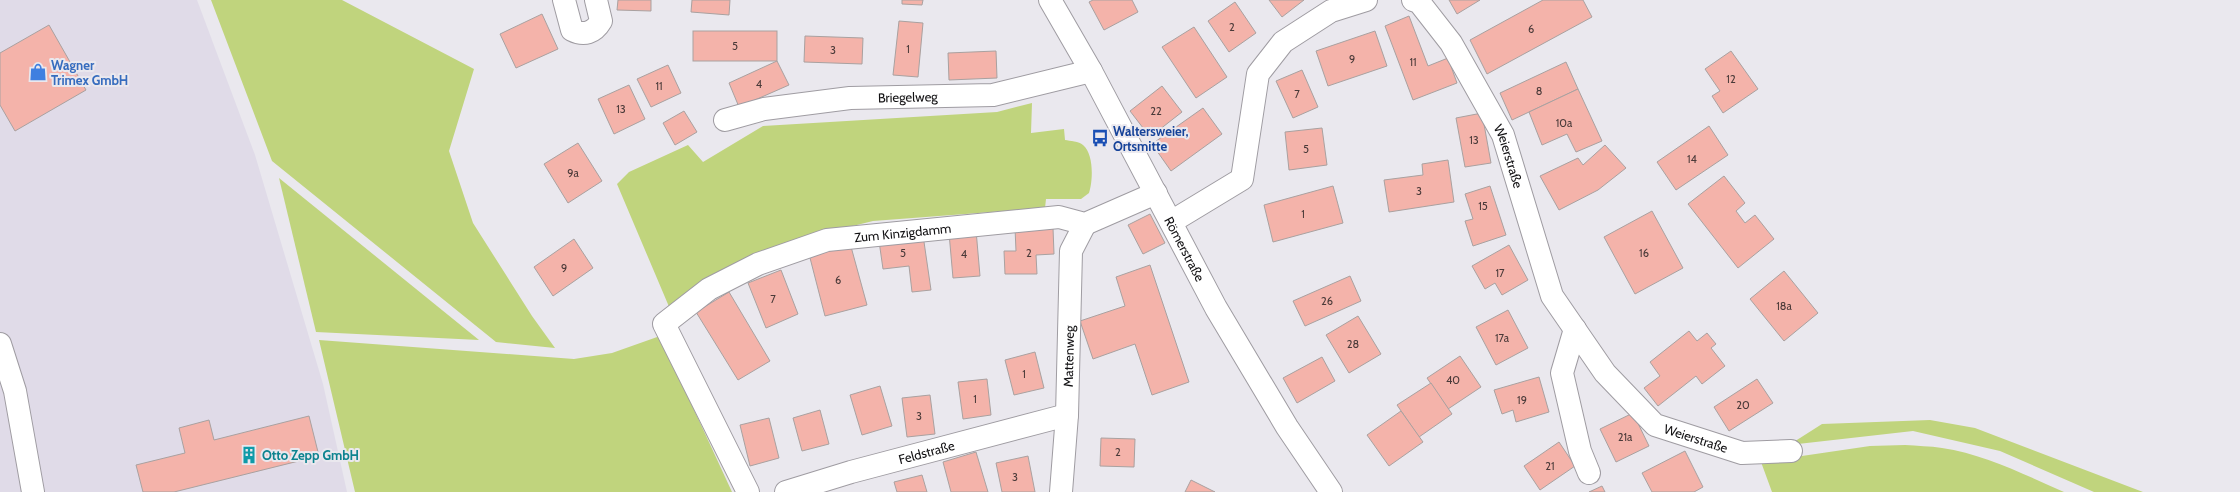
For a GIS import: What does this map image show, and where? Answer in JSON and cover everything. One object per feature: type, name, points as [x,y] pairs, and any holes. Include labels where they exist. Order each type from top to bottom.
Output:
[{"type":"street","points":[[564,0],[572,30],[584,34],[592,31],[601,21],[596,0]]},
{"type":"street","name":"Römerstraße","points":[[1050,0],[1156,193],[1216,308],[1287,428],[1331,492]]},
{"type":"street","name":"Weierstraße","points":[[1413,0],[1418,2],[1451,42],[1503,135],[1552,296],[1605,373],[1655,425],[1742,453],[1791,451]]},
{"type":"street","points":[[1171,222],[1242,179],[1258,74],[1283,42],[1331,11],[1361,1]]},
{"type":"street","name":"Briegelweg","points":[[725,120],[764,109],[850,98],[993,95],[1090,71]]},
{"type":"street","points":[[1085,224],[1156,193]]},
{"type":"street","name":"Zum Kinzigdamm","points":[[748,492],[664,324],[709,289],[758,264],[827,240],[1059,217],[1085,224]]},
{"type":"street","name":"Mattenweg","points":[[1061,492],[1067,415],[1071,250],[1085,224]]},
{"type":"street","points":[[1575,329],[1562,374],[1580,451],[1589,472]]},
{"type":"street","points":[[0,344],[15,391],[33,492]]},
{"type":"street","name":"Feldstraße","points":[[786,492],[881,463],[1067,415]]},
{"type":"shaded area","points":[[0,0],[197,0],[255,155],[323,384],[347,492],[0,492]]},
{"type":"green space","points":[[211,0],[342,0],[474,69],[449,151],[473,223],[532,316],[555,348],[496,342],[272,161]]},
{"type":"green space","points":[[1032,103],[1031,133],[1064,129],[1065,140],[1079,143],[1087,149],[1091,161],[1092,175],[1089,193],[1081,199],[1046,199],[1045,208],[873,221],[804,238],[670,309],[617,184],[629,172],[688,145],[703,162],[763,126],[997,112]]},
{"type":"green space","points":[[279,178],[479,340],[316,332]]},
{"type":"green space","points":[[660,336],[732,492],[355,492],[319,340],[574,359],[612,353]]},
{"type":"green space","points":[[1930,420],[1975,428],[2143,492],[2094,492],[2000,451],[1913,431],[1789,445],[1822,424]]},
{"type":"green space","points":[[1905,445],[1942,448],[1973,455],[2004,466],[2064,492],[1772,492],[1761,462],[1870,446]]},
{"type":"building","points":[[618,0],[651,0],[651,11],[617,10]]},
{"type":"building","points":[[692,0],[730,0],[729,15],[691,12]]},
{"type":"building","points":[[902,0],[923,0],[922,5],[902,4]]},
{"type":"building","points":[[1093,0],[1132,0],[1138,12],[1104,30],[1089,2]]},
{"type":"building","points":[[1269,0],[1304,0],[1282,17]]},
{"type":"building","points":[[1449,0],[1480,0],[1457,14]]},
{"type":"building","points":[[1543,0],[1583,0],[1592,17],[1487,74],[1470,40]]},
{"type":"building","points":[[1235,2],[1256,33],[1229,52],[1208,21]]},
{"type":"building","points":[[542,14],[558,49],[516,68],[500,34]]},
{"type":"building","points":[[1409,16],[1428,66],[1448,58],[1457,83],[1413,100],[1385,26]]},
{"type":"building","points":[[899,21],[923,23],[918,77],[893,75]]},
{"type":"building","name":"Wagner Trimex GmbH","points":[[49,25],[86,90],[15,131],[0,105],[0,53]]},
{"type":"building","points":[[1194,27],[1227,77],[1196,98],[1162,47]]},
{"type":"building","points":[[693,31],[777,31],[777,61],[693,61]]},
{"type":"building","points":[[1375,31],[1387,66],[1328,86],[1316,51]]},
{"type":"building","points":[[805,36],[863,38],[862,64],[804,62]]},
{"type":"building","points":[[996,51],[997,78],[949,80],[948,53]]},
{"type":"building","points":[[1731,51],[1758,89],[1723,113],[1712,96],[1720,91],[1705,69]]},
{"type":"building","points":[[777,61],[789,85],[739,107],[729,83]]},
{"type":"building","points":[[1566,62],[1578,89],[1512,120],[1500,93]]},
{"type":"building","points":[[668,65],[681,93],[651,107],[637,79]]},
{"type":"building","points":[[1302,70],[1318,107],[1293,118],[1276,81]]},
{"type":"building","points":[[629,85],[645,119],[614,134],[598,99]]},
{"type":"building","points":[[1162,86],[1182,112],[1150,137],[1130,111]]},
{"type":"building","points":[[1578,89],[1602,141],[1576,152],[1567,134],[1542,145],[1529,112]]},
{"type":"building","points":[[1203,108],[1222,134],[1171,171],[1152,144]]},
{"type":"building","points":[[684,111],[697,132],[675,145],[663,123]]},
{"type":"building","points":[[1482,113],[1491,163],[1465,167],[1456,118]]},
{"type":"building","points":[[1709,126],[1728,155],[1676,190],[1657,162]]},
{"type":"building","points":[[1322,128],[1327,165],[1289,170],[1285,132]]},
{"type":"building","points":[[578,143],[602,181],[568,203],[544,164]]},
{"type":"building","points":[[1605,145],[1626,168],[1598,190],[1559,210],[1540,176],[1578,158],[1583,165]]},
{"type":"building","points":[[1448,160],[1454,202],[1389,212],[1384,180],[1423,175],[1422,164]]},
{"type":"building","points":[[1724,176],[1745,203],[1736,211],[1745,223],[1755,215],[1774,239],[1738,268],[1688,204]]},
{"type":"building","points":[[1333,186],[1343,223],[1273,242],[1264,205]]},
{"type":"building","points":[[1490,186],[1506,235],[1473,246],[1465,221],[1473,219],[1465,194]]},
{"type":"building","points":[[1652,211],[1683,268],[1635,294],[1604,237]]},
{"type":"building","points":[[1150,214],[1165,243],[1143,254],[1128,225]]},
{"type":"building","points":[[1015,228],[1053,228],[1054,254],[1036,255],[1037,274],[1005,274],[1004,251],[1016,251]]},
{"type":"building","points":[[976,230],[980,276],[953,278],[949,233]]},
{"type":"building","points":[[923,235],[931,290],[912,292],[909,266],[883,269],[879,241]]},
{"type":"building","points":[[574,239],[593,268],[553,296],[534,267]]},
{"type":"building","points":[[850,243],[867,305],[825,316],[809,254]]},
{"type":"building","points":[[1509,245],[1528,280],[1502,295],[1495,283],[1485,289],[1472,266]]},
{"type":"building","points":[[1150,265],[1189,382],[1152,395],[1135,344],[1093,359],[1080,321],[1125,306],[1116,277]]},
{"type":"building","points":[[781,270],[798,314],[766,328],[748,283]]},
{"type":"building","points":[[1784,271],[1818,313],[1784,341],[1750,299]]},
{"type":"building","points":[[1350,276],[1361,301],[1305,326],[1293,301]]},
{"type":"building","points":[[729,292],[770,361],[738,380],[696,312]]},
{"type":"building","points":[[1508,310],[1528,348],[1496,365],[1476,327]]},
{"type":"building","points":[[1358,316],[1381,354],[1349,373],[1326,335]]},
{"type":"building","points":[[1689,331],[1697,341],[1707,333],[1716,344],[1711,348],[1725,366],[1702,384],[1696,376],[1658,406],[1644,388],[1660,376],[1650,362]]},
{"type":"building","points":[[1035,352],[1044,388],[1014,395],[1005,360]]},
{"type":"building","points":[[1460,356],[1481,387],[1448,409],[1427,378]]},
{"type":"building","points":[[1322,357],[1335,381],[1297,403],[1283,378]]},
{"type":"building","points":[[1539,377],[1549,412],[1516,422],[1513,410],[1502,414],[1494,390]]},
{"type":"building","points":[[987,379],[991,415],[963,419],[958,382]]},
{"type":"building","points":[[1757,379],[1773,403],[1729,431],[1714,407]]},
{"type":"building","points":[[1431,383],[1452,414],[1419,437],[1397,405]]},
{"type":"building","points":[[880,386],[892,426],[862,435],[850,395]]},
{"type":"building","points":[[930,395],[935,434],[907,437],[902,398]]},
{"type":"building","points":[[820,410],[829,444],[802,451],[793,418]]},
{"type":"building","points":[[1401,411],[1423,442],[1389,466],[1367,435]]},
{"type":"building","points":[[1633,413],[1649,446],[1616,462],[1600,429]]},
{"type":"building","name":"Otto Zepp GmbH","points":[[309,416],[319,456],[174,492],[143,492],[136,465],[185,453],[179,428],[209,420],[214,440]]},
{"type":"building","points":[[769,418],[779,458],[750,466],[740,425]]},
{"type":"building","points":[[1101,438],[1135,439],[1134,467],[1100,466]]},
{"type":"building","points":[[1559,442],[1575,466],[1540,490],[1524,466]]},
{"type":"building","points":[[1685,451],[1703,487],[1694,492],[1652,492],[1642,473]]},
{"type":"building","points":[[976,452],[988,492],[951,492],[943,462]]},
{"type":"building","points":[[1028,456],[1035,492],[1002,492],[996,463]]},
{"type":"building","points":[[922,475],[927,492],[897,492],[894,482]]},
{"type":"building","points":[[1191,480],[1215,492],[1185,492]]},
{"type":"building","points":[[1602,486],[1605,492],[1589,492]]},
{"type":"place","name":"Wagner Trimex GmbH","points":[[38,72]]},
{"type":"place","name":"Waltersweier, Ortsmitte","points":[[1100,138]]},
{"type":"place","name":"Otto Zepp GmbH","points":[[249,455]]}]
